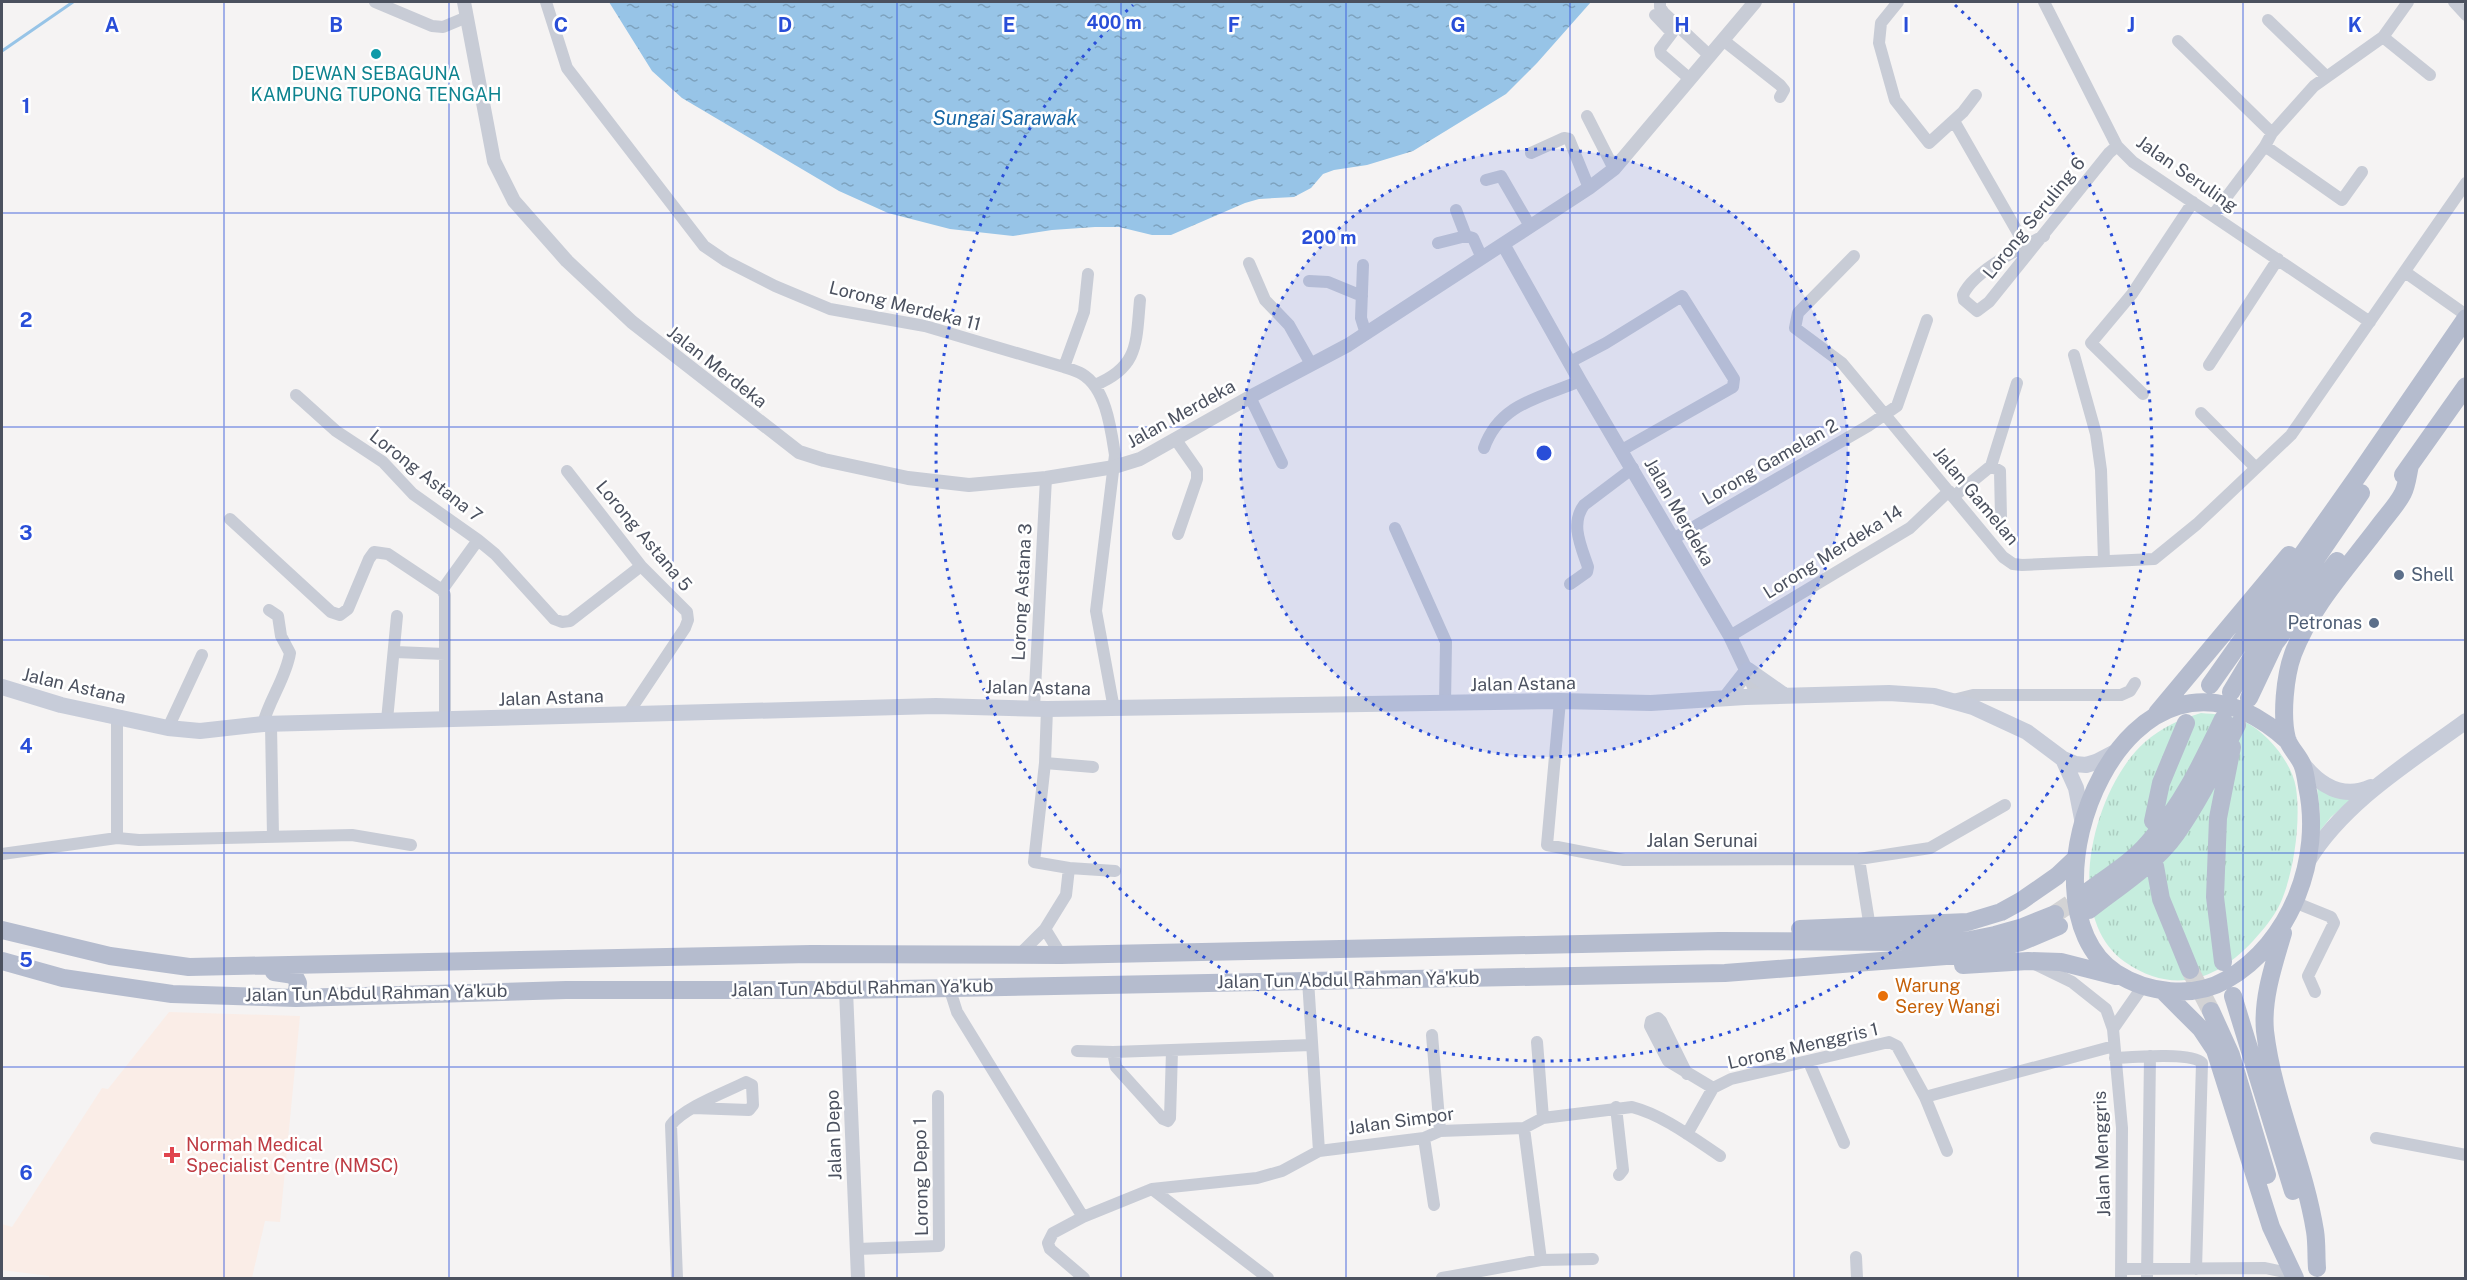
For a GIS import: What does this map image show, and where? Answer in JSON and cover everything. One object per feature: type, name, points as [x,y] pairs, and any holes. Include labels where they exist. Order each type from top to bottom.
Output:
[{"type":"main road","points":[[2210,685],[2357,477],[2466,316]]},
{"type":"main road","points":[[2231,692],[2275,619],[2466,340]]},
{"type":"main road","points":[[2249,698],[2275,643],[2410,465],[2466,386]]},
{"type":"main road","points":[[2288,741],[2286,678],[2308,621],[2404,493],[2410,465]]},
{"type":"main road","points":[[2134,982],[2104,964],[2081,929],[2076,904],[2075,859],[2083,824],[2097,784],[2119,750],[2157,713],[2241,615],[2315,522],[2357,477]]},
{"type":"main road","points":[[1726,698],[1748,670],[1785,696]]},
{"type":"main road","name":"Jalan Astana","points":[[2,687],[61,705],[168,728],[200,731],[267,724],[387,720],[445,721],[954,705],[1041,709],[1114,709],[1560,701],[1651,703],[1726,698],[1888,693],[1934,696],[1953,700],[2010,723],[2063,759]]},
{"type":"main road","points":[[2157,713],[2187,703],[2229,705],[2263,720],[2288,741],[2302,764],[2318,782],[2349,794],[2388,779]]},
{"type":"main road","points":[[2306,864],[2327,833],[2363,799],[2466,721]]},
{"type":"main road","points":[[2087,901],[2150,862],[2175,836],[2203,791],[2230,722],[2218,818],[2215,897],[2223,962]]},
{"type":"main road","points":[[2153,821],[2161,783],[2186,723]]},
{"type":"main road","points":[[2063,759],[2075,764],[2086,765],[2119,750]]},
{"type":"main road","points":[[2063,759],[2076,788],[2083,824]]},
{"type":"main road","points":[[2302,764],[2310,804],[2306,864],[2271,973],[2266,1000],[2265,1030],[2284,1118],[2293,1142],[2315,1232],[2319,1273]]},
{"type":"main road","points":[[1719,940],[1743,931],[1870,928],[1968,922],[2001,912],[2021,902],[2057,876],[2075,859]]},
{"type":"main road","points":[[2155,866],[2161,899],[2190,970]]},
{"type":"main road","points":[[1725,973],[1756,980],[2028,961],[2061,962],[2162,990],[2188,991],[2223,982],[2243,968],[2270,944],[2291,908]]},
{"type":"main road","points":[[1719,940],[1908,942],[1970,940],[2057,920],[2021,942],[1972,954],[1725,973]]},
{"type":"main road","name":"Jalan Tun Abdul Rahman Ya'kub","points":[[2,930],[110,956],[189,967],[812,954],[1061,955],[1719,940]]},
{"type":"main road","name":"Jalan Tun Abdul Rahman Ya'kub","points":[[2,961],[63,978],[172,994],[296,998],[566,990],[846,990],[1725,973]]},
{"type":"main road","points":[[189,967],[207,971],[285,972],[294,975],[298,983],[296,998]]},
{"type":"main road","points":[[2162,990],[2201,1029],[2215,1050],[2271,1227],[2292,1274]]},
{"type":"main road","points":[[2233,996],[2319,1273]]},
{"type":"main road","points":[[2211,1011],[2231,1055],[2282,1224],[2292,1274]]},
{"type":"street","points":[[375,2],[432,26],[443,27],[467,17]]},
{"type":"street","name":"Jalan Merdeka","points":[[464,2],[495,161],[514,201],[567,261],[632,322],[799,452],[824,460],[908,478],[969,485],[1046,478],[1114,467],[1140,459],[1366,334],[1503,244],[1580,381],[1730,636],[1759,697]]},
{"type":"street","name":"Lorong Merdeka 11","points":[[546,2],[567,68],[704,246],[726,261],[775,286],[830,309],[925,326],[1064,367],[1082,374],[1095,385]]},
{"type":"street","points":[[1660,2],[1664,13],[1710,56]]},
{"type":"street","points":[[1503,244],[1589,189],[1614,168],[1755,2]]},
{"type":"street","points":[[1898,2],[1881,23],[1879,43],[1894,100],[1929,143],[1964,112],[1976,95]]},
{"type":"street","name":"Jalan Seruling","points":[[2044,2],[2117,146],[2133,162],[2370,322]]},
{"type":"street","points":[[2454,2],[2466,15]]},
{"type":"street","points":[[2213,215],[2265,146],[2272,133],[2314,86],[2383,37],[2404,4]]},
{"type":"street","points":[[1654,15],[1672,33],[1660,49],[1661,54],[1690,79]]},
{"type":"street","points":[[2268,20],[2326,76]]},
{"type":"street","points":[[2383,37],[2430,75]]},
{"type":"street","points":[[1723,40],[1780,85],[1784,90],[1780,97]]},
{"type":"street","points":[[2178,41],[2272,133]]},
{"type":"street","points":[[1587,116],[1614,168]]},
{"type":"street","points":[[1954,121],[2025,245],[2044,236]]},
{"type":"street","points":[[1531,153],[1564,138],[1569,139],[1589,189]]},
{"type":"street","name":"Lorong Seruling 6","points":[[2025,245],[1974,280],[1962,295],[1964,300],[1977,311],[1989,302],[2117,146]]},
{"type":"street","points":[[2265,146],[2342,200],[2362,172]]},
{"type":"street","points":[[1486,180],[1501,176],[1530,226]]},
{"type":"street","name":"Jalan Gamelan","points":[[1854,256],[1798,313],[1796,328],[1842,363],[2003,557],[2013,564],[2154,559],[2197,524],[2291,435],[2466,183]]},
{"type":"street","points":[[2143,394],[2091,343],[2132,294],[2193,202]]},
{"type":"street","points":[[1456,210],[1466,236]]},
{"type":"street","points":[[1438,243],[1466,236],[1473,238],[1482,258]]},
{"type":"street","points":[[2209,365],[2278,259]]},
{"type":"street","points":[[1249,264],[1265,300],[1289,325],[1311,364]]},
{"type":"street","points":[[1363,265],[1361,318],[1366,334]]},
{"type":"street","points":[[2405,272],[2466,316]]},
{"type":"street","points":[[1064,367],[1084,312],[1088,274]]},
{"type":"street","points":[[1309,281],[1328,282],[1362,296]]},
{"type":"street","points":[[1570,362],[1606,343],[1682,296],[1734,379],[1733,387],[1622,450]]},
{"type":"street","points":[[1114,709],[1096,611],[1100,562],[1114,467],[1112,434],[1095,385],[1115,377],[1129,363],[1137,335],[1140,300]]},
{"type":"street","name":"Lorong Gamelan 2","points":[[1673,539],[1868,426],[1896,406],[1927,320]]},
{"type":"street","points":[[2074,355],[2096,434],[2101,470],[2104,561]]},
{"type":"street","points":[[1484,448],[1495,426],[1511,409],[1580,381]]},
{"type":"street","points":[[2001,518],[2000,471],[1990,466],[2017,383]]},
{"type":"street","name":"Lorong Astana 7","points":[[296,395],[336,431],[383,462],[413,494],[495,554],[554,619],[562,622],[570,621],[641,566]]},
{"type":"street","points":[[1250,397],[1282,463]]},
{"type":"street","points":[[2200,413],[2256,468]]},
{"type":"street","points":[[1176,440],[1197,470],[1197,479],[1178,534]]},
{"type":"street","name":"Lorong Merdeka 14","points":[[1730,636],[1910,528],[1990,466]]},
{"type":"street","points":[[1570,584],[1587,572],[1588,567],[1576,522],[1578,512],[1584,504],[1633,468]]},
{"type":"street","name":"Lorong Astana 5","points":[[567,471],[641,566],[687,612],[688,620],[627,715]]},
{"type":"street","name":"Lorong Astana 3","points":[[1046,478],[1041,709],[1045,762],[1034,862],[1069,868]]},
{"type":"street","points":[[230,519],[331,612],[340,615],[348,609],[374,552],[388,554],[442,590],[445,594],[445,721]]},
{"type":"street","points":[[1395,528],[1446,642],[1445,704]]},
{"type":"street","points":[[442,590],[478,540]]},
{"type":"street","points":[[269,610],[278,616],[281,636],[290,654],[283,675],[267,707],[273,836]]},
{"type":"street","points":[[387,720],[397,616]]},
{"type":"street","points":[[395,652],[445,654]]},
{"type":"street","points":[[168,728],[202,655]]},
{"type":"street","points":[[1953,700],[1973,695],[2121,695],[2130,691],[2135,683]]},
{"type":"street","name":"Jalan Serunai","points":[[1560,701],[1547,845],[1624,860],[1859,859],[1930,848],[2005,805]]},
{"type":"street","points":[[117,716],[117,838]]},
{"type":"street","points":[[1045,762],[1093,767]]},
{"type":"street","points":[[2,854],[117,838],[139,840],[352,835],[411,845]]},
{"type":"street","points":[[1859,859],[1870,928]]},
{"type":"street","points":[[1019,955],[1045,929],[1066,896],[1069,868],[1115,871]]},
{"type":"street","points":[[2291,908],[2331,917],[2334,922],[2308,976],[2314,992]]},
{"type":"street","points":[[1045,929],[1061,955]]},
{"type":"street","name":"Jalan Menggris","points":[[2028,961],[2061,975],[2106,1009],[2113,1029],[2122,1128],[2121,1274]]},
{"type":"street","points":[[1308,980],[1319,1151]]},
{"type":"street","points":[[2113,1029],[2134,982]]},
{"type":"street","points":[[949,987],[957,1012],[1083,1218]]},
{"type":"street","name":"Jalan Depo","points":[[846,990],[858,1278]]},
{"type":"street","points":[[1432,1035],[1440,1131]]},
{"type":"street","points":[[1537,1042],[1543,1118]]},
{"type":"street","name":"Lorong Menggris 1","points":[[1687,1134],[1713,1088],[1731,1080],[1889,1042],[1897,1046],[1925,1097],[1947,1151]]},
{"type":"street","points":[[1077,1051],[1172,1051],[1311,1045]]},
{"type":"street","points":[[1113,1052],[1116,1067],[1163,1119],[1168,1121],[1170,1118],[1172,1051]]},
{"type":"street","points":[[1925,1097],[2115,1052],[2195,1059],[2202,1063],[2196,1269]]},
{"type":"street","points":[[2147,1274],[2150,1056]]},
{"type":"street","points":[[1809,1062],[1844,1143]]},
{"type":"street","points":[[1687,1074],[1713,1088]]},
{"type":"street","name":"Lorong Depo 1","points":[[857,1249],[939,1246],[938,1096]]},
{"type":"street","points":[[1616,1107],[1623,1170],[1618,1175]]},
{"type":"street","name":"Jalan Simpor","points":[[1084,1278],[1050,1249],[1048,1242],[1053,1233],[1152,1189],[1257,1178],[1282,1171],[1319,1151],[1424,1138],[1440,1131],[1524,1128],[1543,1118],[1616,1107],[1632,1107],[1641,1109],[1687,1134],[1720,1156]]},
{"type":"street","points":[[677,1278],[671,1125],[676,1118],[693,1108]]},
{"type":"street","points":[[1524,1128],[1541,1260]]},
{"type":"street","points":[[1424,1138],[1434,1205]]},
{"type":"street","points":[[2376,1138],[2466,1155]]},
{"type":"street","points":[[1152,1189],[1268,1278]]},
{"type":"street","points":[[1856,1257],[1857,1278]]},
{"type":"street","points":[[1442,1278],[1459,1277],[1541,1260],[1593,1259]]},
{"type":"street","points":[[2121,1274],[2196,1269],[2292,1274]]},
{"type":"shaded area","name":"Normah Medical Specialist Centre (NMSC)","points":[[169,1012],[300,1016],[280,1222],[265,1221],[252,1278],[49,1278],[49,1276],[2,1270],[2,1224],[12,1227],[102,1088],[108,1089]]},
{"type":"green space","points":[[2201,713],[2229,716],[2245,722],[2262,733],[2284,759],[2294,778],[2296,788],[2298,816],[2293,863],[2280,904],[2264,928],[2239,955],[2209,974],[2193,979],[2160,978],[2125,962],[2105,941],[2094,915],[2089,884],[2092,852],[2099,819],[2111,789],[2127,762],[2145,742],[2164,728]]},
{"type":"green space","points":[[2317,787],[2351,800],[2331,817],[2319,832],[2320,813]]},
{"type":"water","name":"Sungai Sarawak","points":[[609,2],[1591,2],[1506,94],[1413,151],[1367,165],[1334,170],[1323,174],[1311,188],[1294,197],[1259,199],[1245,203],[1171,235],[1152,235],[1119,227],[1095,227],[1013,236],[950,229],[888,213],[839,191],[682,98],[652,71]]},
{"type":"waterway","points":[[2,51],[73,2]]},
{"type":"tunnel","points":[[2055,914],[2086,893]]},
{"type":"tunnel","points":[[2190,970],[2211,1011]]},
{"type":"place","name":"DEWAN SEBAGUNA KAMPUNG TUPONG TENGAH","points":[[376,54]]},
{"type":"place","name":"Shell","points":[[2399,575]]},
{"type":"place","name":"Petronas","points":[[2374,623]]},
{"type":"place","name":"Warung Serey Wangi","points":[[1883,996]]},
{"type":"place","name":"Normah Medical Specialist Centre (NMSC)","points":[[172,1155]]}]
